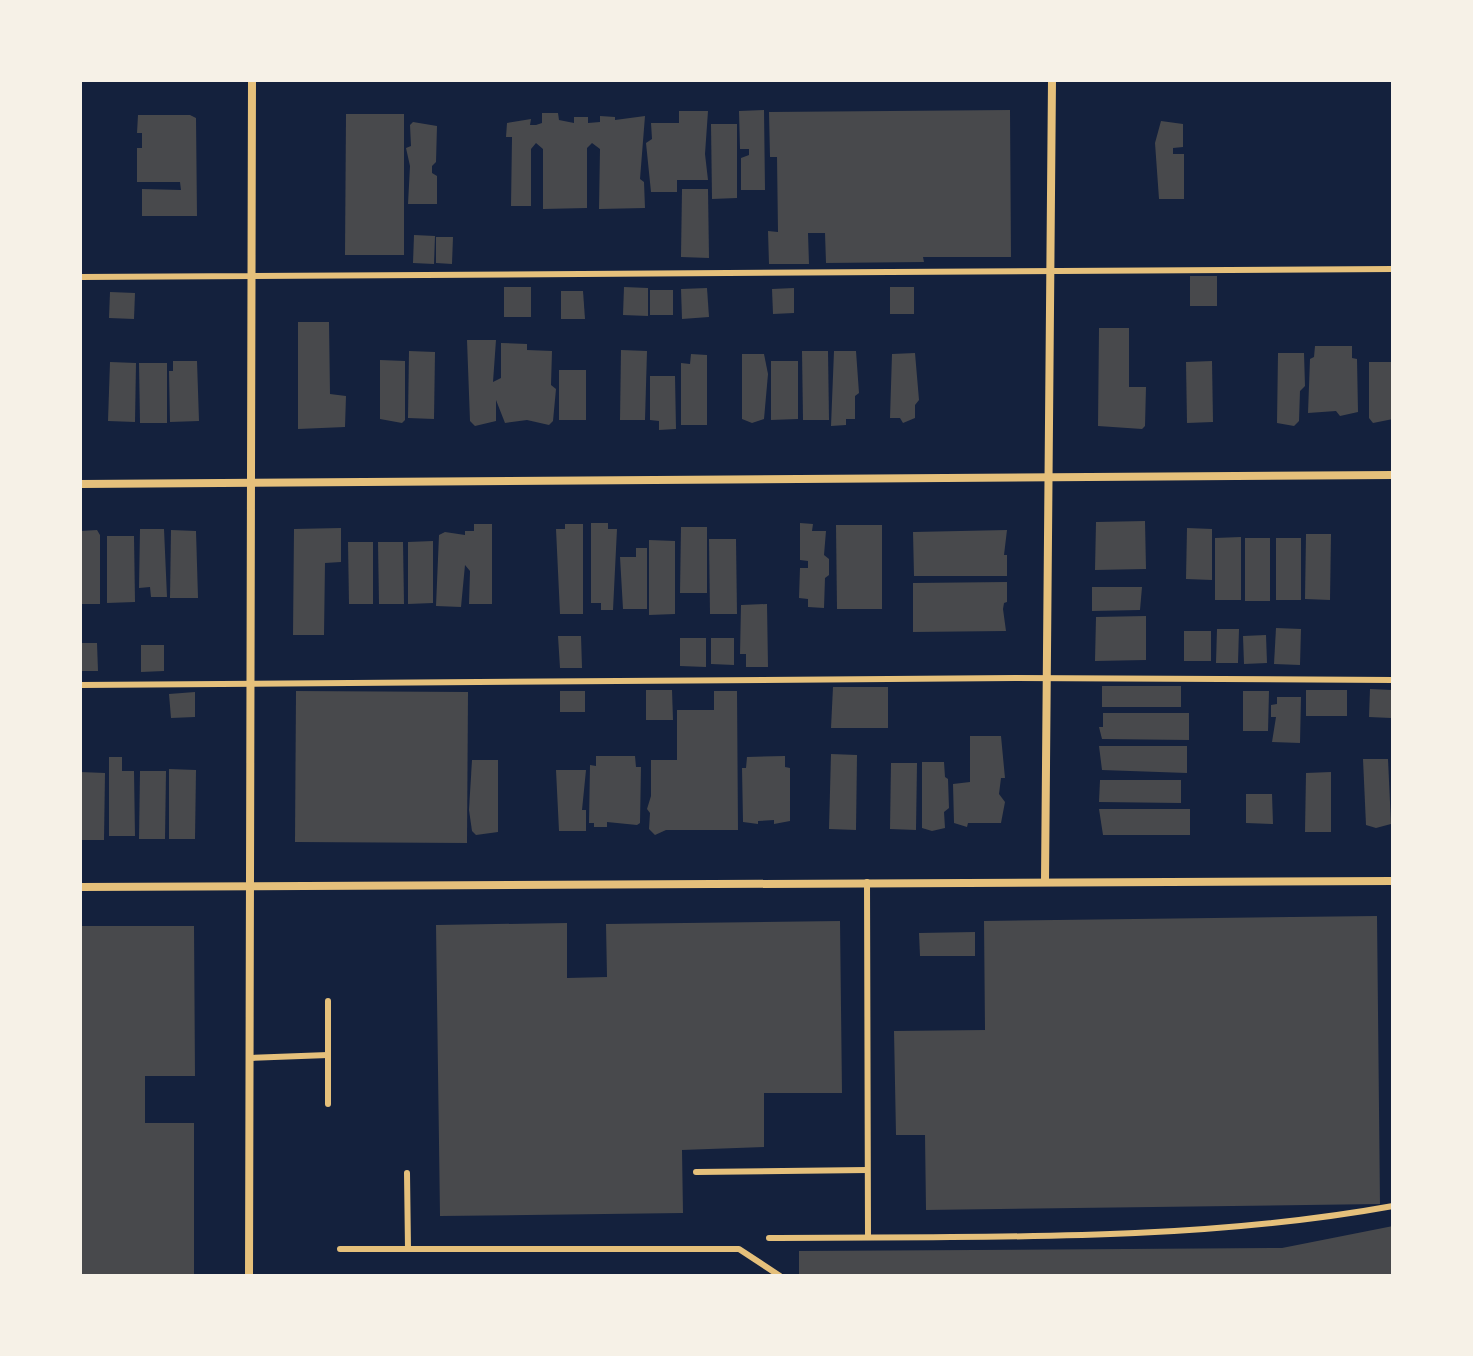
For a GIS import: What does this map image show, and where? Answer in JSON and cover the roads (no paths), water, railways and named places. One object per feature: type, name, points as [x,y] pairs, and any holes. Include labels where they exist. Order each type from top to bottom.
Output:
[{"type":"street","points":[[249,1276],[252,80]]},
{"type":"street","points":[[1045,881],[1052,80]]},
{"type":"street","points":[[80,484],[1393,475]]},
{"type":"street","points":[[80,887],[1393,881]]},
{"type":"lane","points":[[80,277],[1393,269]]},
{"type":"lane","points":[[80,685],[1047,678],[1393,680]]},
{"type":"lane","points":[[867,882],[868,1237]]},
{"type":"lane","points":[[328,1001],[328,1104]]},
{"type":"lane","points":[[250,1058],[328,1055]]},
{"type":"lane","points":[[696,1172],[867,1170]]},
{"type":"lane","points":[[407,1173],[408,1249]]},
{"type":"lane","points":[[769,1238],[1111,1232],[1313,1221],[1393,1206]]},
{"type":"lane","points":[[340,1249],[739,1249],[780,1276]]}]
